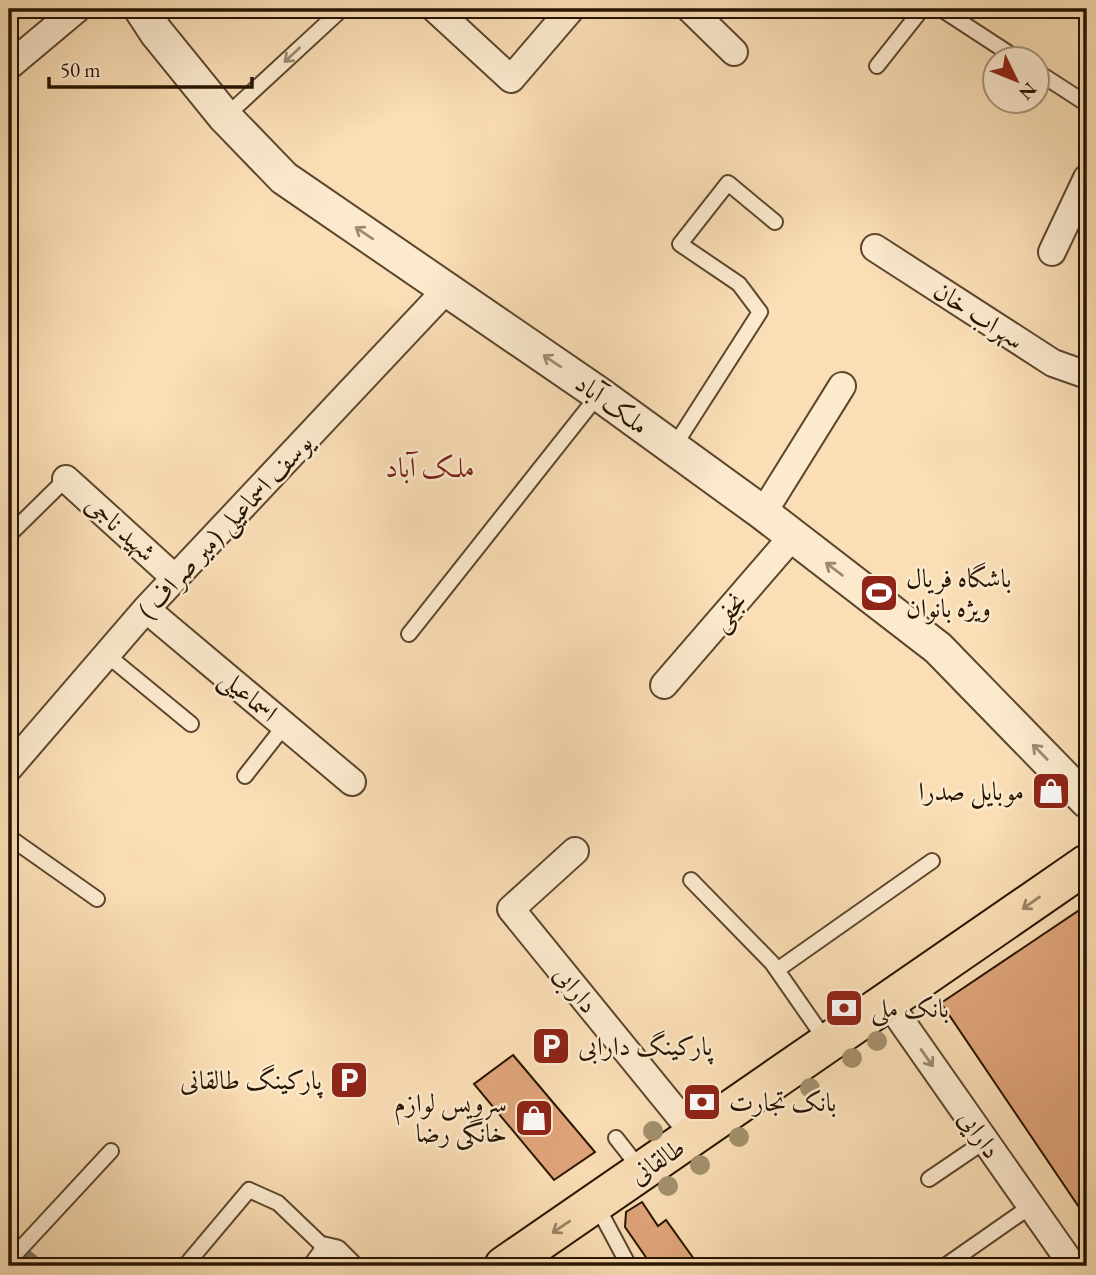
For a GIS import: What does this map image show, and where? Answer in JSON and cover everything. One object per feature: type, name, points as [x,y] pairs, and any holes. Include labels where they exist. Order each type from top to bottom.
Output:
[{"type":"main road","name":"طالقانی","points":[[503,1266],[1087,864]]},
{"type":"street","points":[[9,66],[76,9]]},
{"type":"street","name":"ملک آباد","points":[[141,9],[156,32],[225,117],[284,178],[600,394],[762,513],[938,648],[1087,801]]},
{"type":"street","points":[[435,9],[511,79],[571,9]]},
{"type":"street","points":[[690,9],[734,52]]},
{"type":"street","points":[[1052,253],[1087,178]]},
{"type":"street","name":"سهراب خان","points":[[875,248],[1053,363],[1087,375]]},
{"type":"street","name":"یوسف اسماعیلی (میر صراف )","points":[[9,768],[146,609],[447,289]]},
{"type":"street","points":[[762,513],[842,386]]},
{"type":"street","name":"شهید ناجی","points":[[66,479],[176,578]]},
{"type":"street","name":"نجفی","points":[[664,685],[792,537]]},
{"type":"street","name":"اسماعیلی","points":[[146,609],[352,782]]},
{"type":"street","name":"دارابی","points":[[575,851],[511,909],[695,1135]]},
{"type":"street","name":"دارایی","points":[[888,1002],[1073,1266]]},
{"type":"street","points":[[324,1247],[337,1250],[353,1266]]},
{"type":"lane","points":[[225,117],[342,9]]},
{"type":"lane","points":[[877,65],[922,9]]},
{"type":"lane","points":[[941,9],[998,46]]},
{"type":"lane","points":[[1050,80],[1087,104]]},
{"type":"lane","points":[[673,448],[760,312],[739,284],[680,244],[728,183],[775,222]]},
{"type":"lane","points":[[409,634],[600,394]]},
{"type":"lane","points":[[9,535],[66,479]]},
{"type":"lane","points":[[107,655],[191,724]]},
{"type":"lane","points":[[245,776],[285,725]]},
{"type":"lane","points":[[9,837],[97,899]]},
{"type":"lane","points":[[777,970],[932,861]]},
{"type":"lane","points":[[691,880],[777,970],[827,1044]]},
{"type":"lane","points":[[616,1138],[642,1172]]},
{"type":"lane","points":[[929,1179],[985,1141]]},
{"type":"lane","points":[[9,1261],[111,1151]]},
{"type":"lane","points":[[185,1266],[249,1190],[278,1203],[324,1247],[310,1266]]},
{"type":"lane","points":[[596,1203],[629,1266]]},
{"type":"lane","points":[[945,1266],[1031,1206]]},
{"type":"building","points":[[1087,905],[1087,1219],[941,1003]]},
{"type":"building","name":"سرویس لوازم خانگی رضا","points":[[513,1055],[595,1152],[554,1180],[474,1084]]},
{"type":"building","points":[[642,1202],[658,1226],[666,1220],[699,1266],[652,1266],[625,1227],[626,1212]]},
{"type":"waterway","points":[[25,1252],[43,1266]]},
{"type":"place","name":"باشگاه فریال ویژه بانوان","points":[[879,593]]},
{"type":"place","name":"موبایل صدرا","points":[[1051,791]]},
{"type":"place","name":"بانک ملی","points":[[844,1008]]},
{"type":"place","name":"پارکینگ دارابی","points":[[551,1046]]},
{"type":"place","name":"پارکینگ طالقانی","points":[[349,1080]]},
{"type":"place","name":"بانک تجارت","points":[[702,1102]]},
{"type":"place","name":"سرویس لوازم خانگی رضا","points":[[534,1118]]},
{"type":"district","name":"ملک آباد","points":[[430,467]]}]
